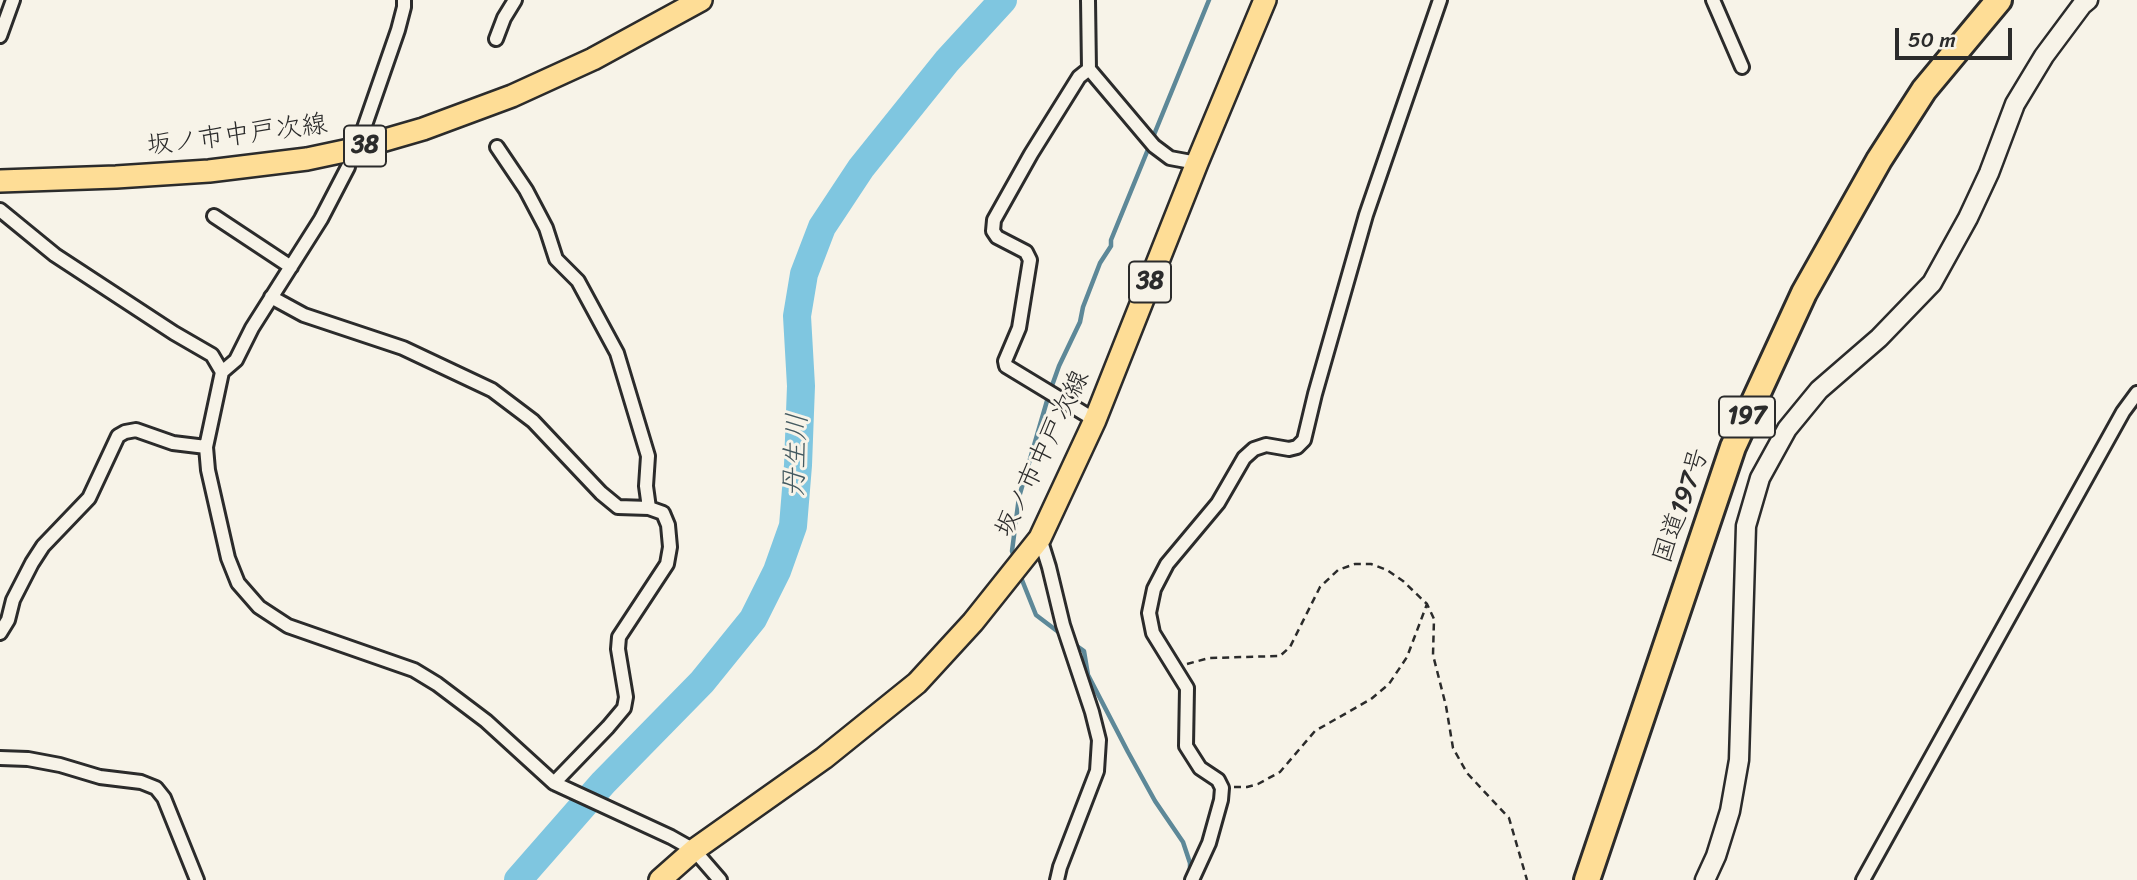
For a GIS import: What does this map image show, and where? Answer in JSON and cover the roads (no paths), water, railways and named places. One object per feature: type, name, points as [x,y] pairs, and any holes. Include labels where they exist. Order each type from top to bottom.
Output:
[{"type":"highway","name":"国道197号","points":[[1587,880],[1733,447],[1799,305],[1886,148],[1924,90],[1999,0]]},
{"type":"main road","name":"坂ノ市中戸次線","points":[[0,181],[209,171],[307,159],[354,149],[423,130],[512,96],[593,59],[701,0]]},
{"type":"main road","name":"坂ノ市中戸次線","points":[[660,880],[694,850],[824,758],[917,683],[973,622],[1040,538],[1095,420],[1265,0]]},
{"type":"street","points":[[0,36],[13,0]]},
{"type":"street","points":[[365,128],[398,30],[404,0]]},
{"type":"street","points":[[496,39],[515,0]]},
{"type":"street","points":[[1088,0],[1089,69],[1154,146],[1170,159],[1197,163]]},
{"type":"street","points":[[1192,880],[1209,843],[1222,788],[1219,780],[1200,768],[1186,746],[1187,688],[1153,634],[1149,612],[1154,590],[1167,564],[1218,503],[1244,458],[1254,449],[1266,445],[1289,449],[1297,447],[1304,440],[1366,215],[1440,0]]},
{"type":"street","points":[[1713,0],[1742,67]]},
{"type":"street","points":[[1705,880],[1716,856],[1730,810],[1739,760],[1745,526],[1760,478],[1787,429],[1819,390],[1879,338],[1931,283],[1968,218],[1989,173],[2015,104],[2044,56],[2088,0]]},
{"type":"street","points":[[1089,69],[1079,77],[1031,154],[994,220],[993,231],[997,237],[1026,252],[1030,260],[1020,328],[1004,361],[1006,366],[1095,420]]},
{"type":"street","points":[[497,148],[526,190],[546,228],[556,259],[578,281],[617,353],[648,456],[646,486],[649,508]]},
{"type":"street","points":[[348,167],[320,219],[252,328],[236,360],[222,372],[206,447],[208,471],[228,558],[238,583],[259,607],[288,626],[414,670],[437,684],[486,721],[556,784],[694,850],[720,880]]},
{"type":"street","points":[[0,211],[55,255],[212,355],[222,372]]},
{"type":"street","points":[[214,216],[291,267]]},
{"type":"street","points":[[271,297],[304,315],[402,348],[492,390],[533,421],[601,493],[618,507],[649,508],[663,513],[668,525],[670,547],[667,564],[619,637],[618,649],[626,697],[624,708],[556,784]]},
{"type":"street","points":[[1863,880],[2123,412],[2137,393]]},
{"type":"street","points":[[0,633],[5,613],[32,563],[43,545],[89,498],[118,436],[136,430],[173,443],[206,447]]},
{"type":"street","points":[[1040,538],[1064,628],[1099,740],[1097,771],[1057,880]]},
{"type":"street","points":[[0,758],[28,759],[60,765],[100,777],[141,782],[156,788],[164,798],[197,880]]},
{"type":"waterway","name":"丹生川","points":[[518,880],[603,783],[702,682],[753,619],[777,571],[793,526],[801,386],[797,316],[804,274],[822,227],[861,168],[947,61],[1003,0]]},
{"type":"waterway","points":[[1015,560],[1012,551],[1019,497],[1049,394],[1209,0]]},
{"type":"waterway","points":[[1020,575],[1036,615],[1061,634]]},
{"type":"waterway","points":[[1074,644],[1084,651],[1088,675],[1155,801],[1183,842],[1190,863],[1190,873]]}]
